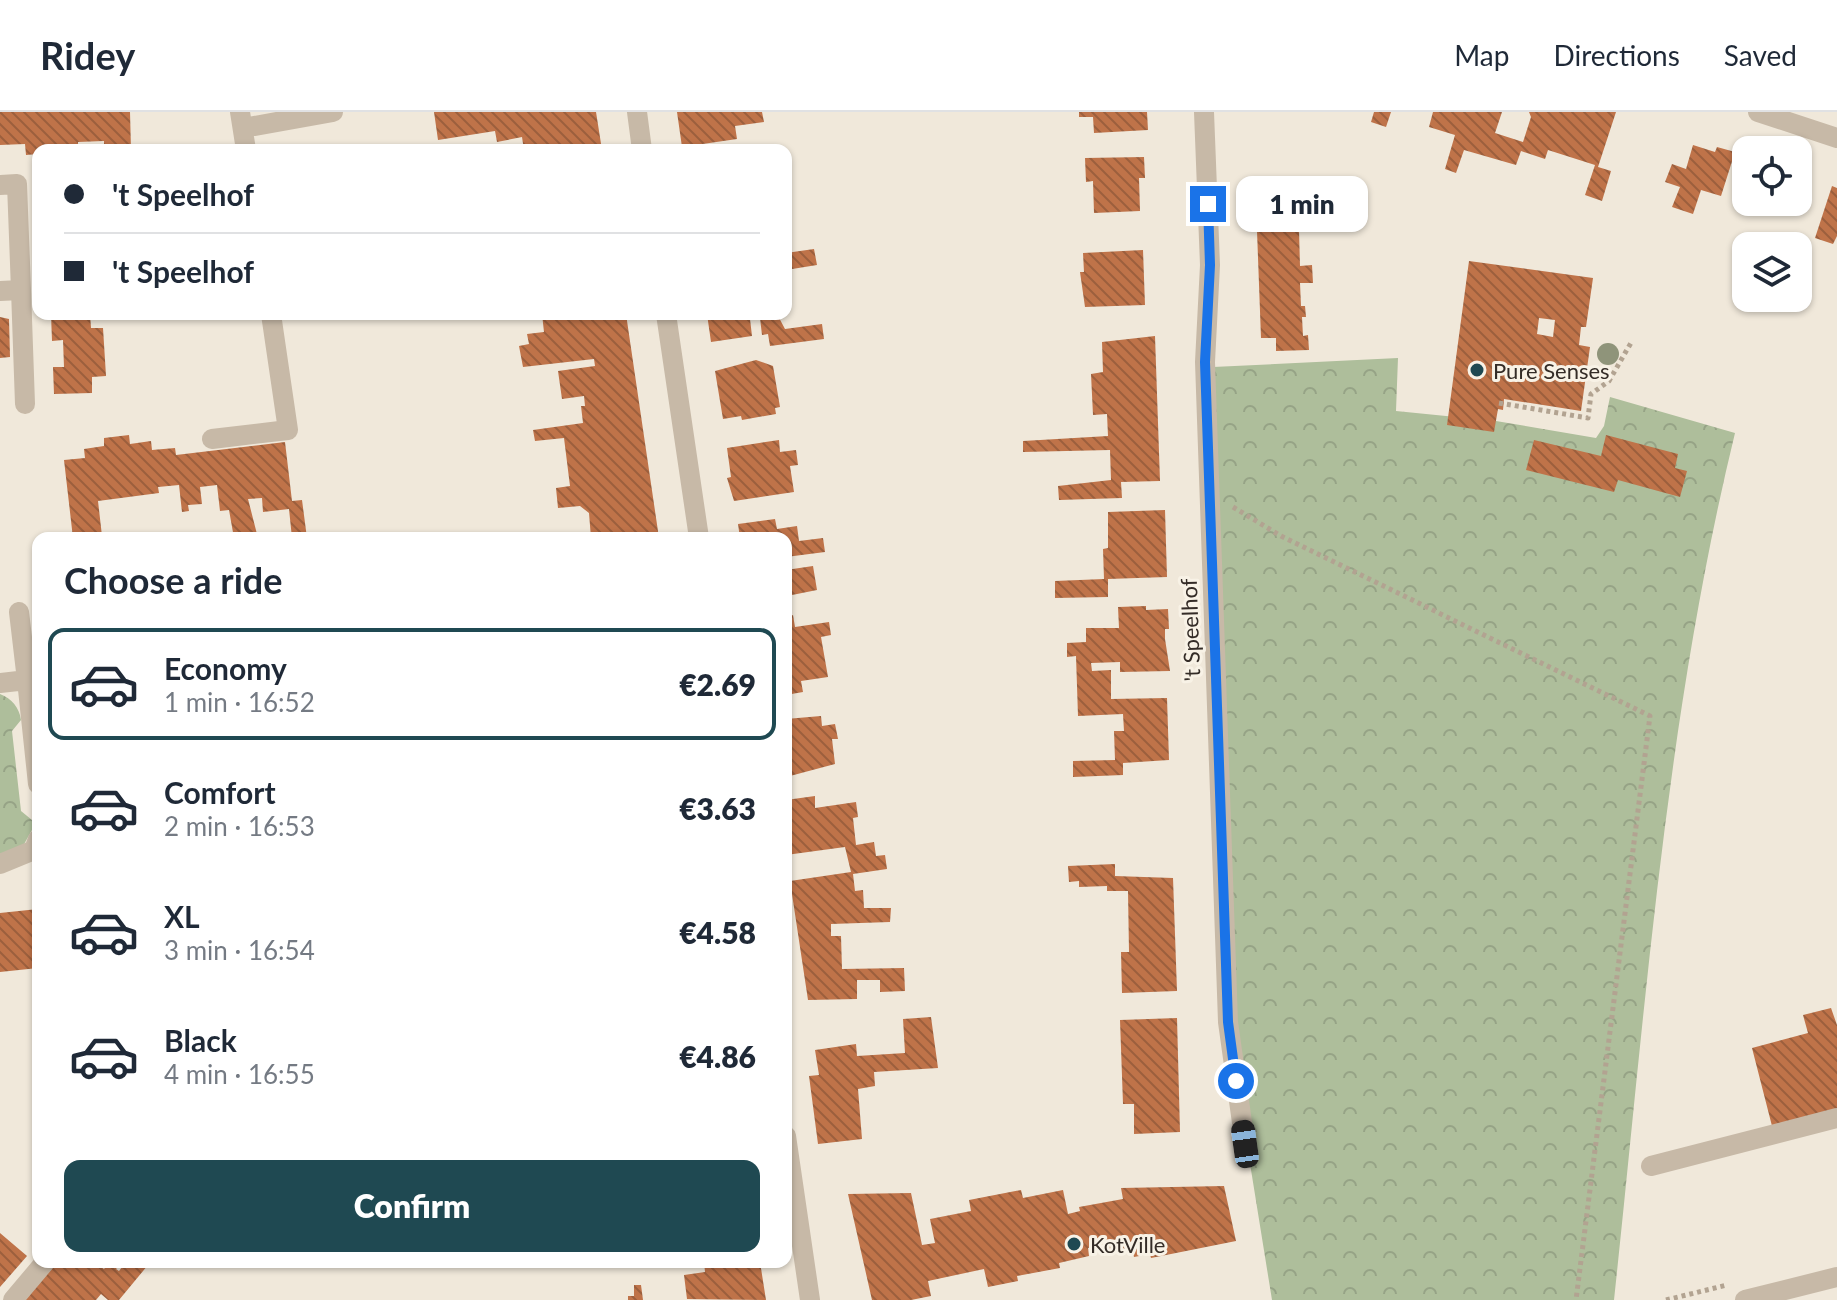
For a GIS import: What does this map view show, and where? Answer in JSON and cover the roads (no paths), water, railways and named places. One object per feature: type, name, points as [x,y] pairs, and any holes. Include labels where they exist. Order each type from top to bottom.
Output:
[{"type":"street","points":[[245,144],[242,120],[333,112]]},
{"type":"street","points":[[637,112],[641,144]]},
{"type":"street","name":"'t Speelhof","points":[[1204,112],[1210,265],[1205,362],[1228,1022],[1245,1144]]},
{"type":"street","points":[[1758,112],[1806,120],[1837,138]]},
{"type":"street","points":[[25,404],[21,290],[8,185],[32,184]]},
{"type":"street","points":[[0,291],[21,290]]},
{"type":"street","points":[[212,439],[288,430],[272,320]]},
{"type":"street","points":[[667,320],[698,532]]},
{"type":"street","points":[[19,612],[32,727]]},
{"type":"street","points":[[0,683],[27,680]]},
{"type":"street","points":[[0,864],[32,851]]},
{"type":"street","points":[[1651,1166],[1837,1118]]},
{"type":"street","points":[[792,1177],[810,1300]]},
{"type":"street","points":[[13,1300],[40,1268]]},
{"type":"street","points":[[1745,1300],[1837,1277]]},
{"type":"place","name":"Pure Senses","points":[[1477,370]]},
{"type":"place","name":"KotVille","points":[[1074,1244]]}]
